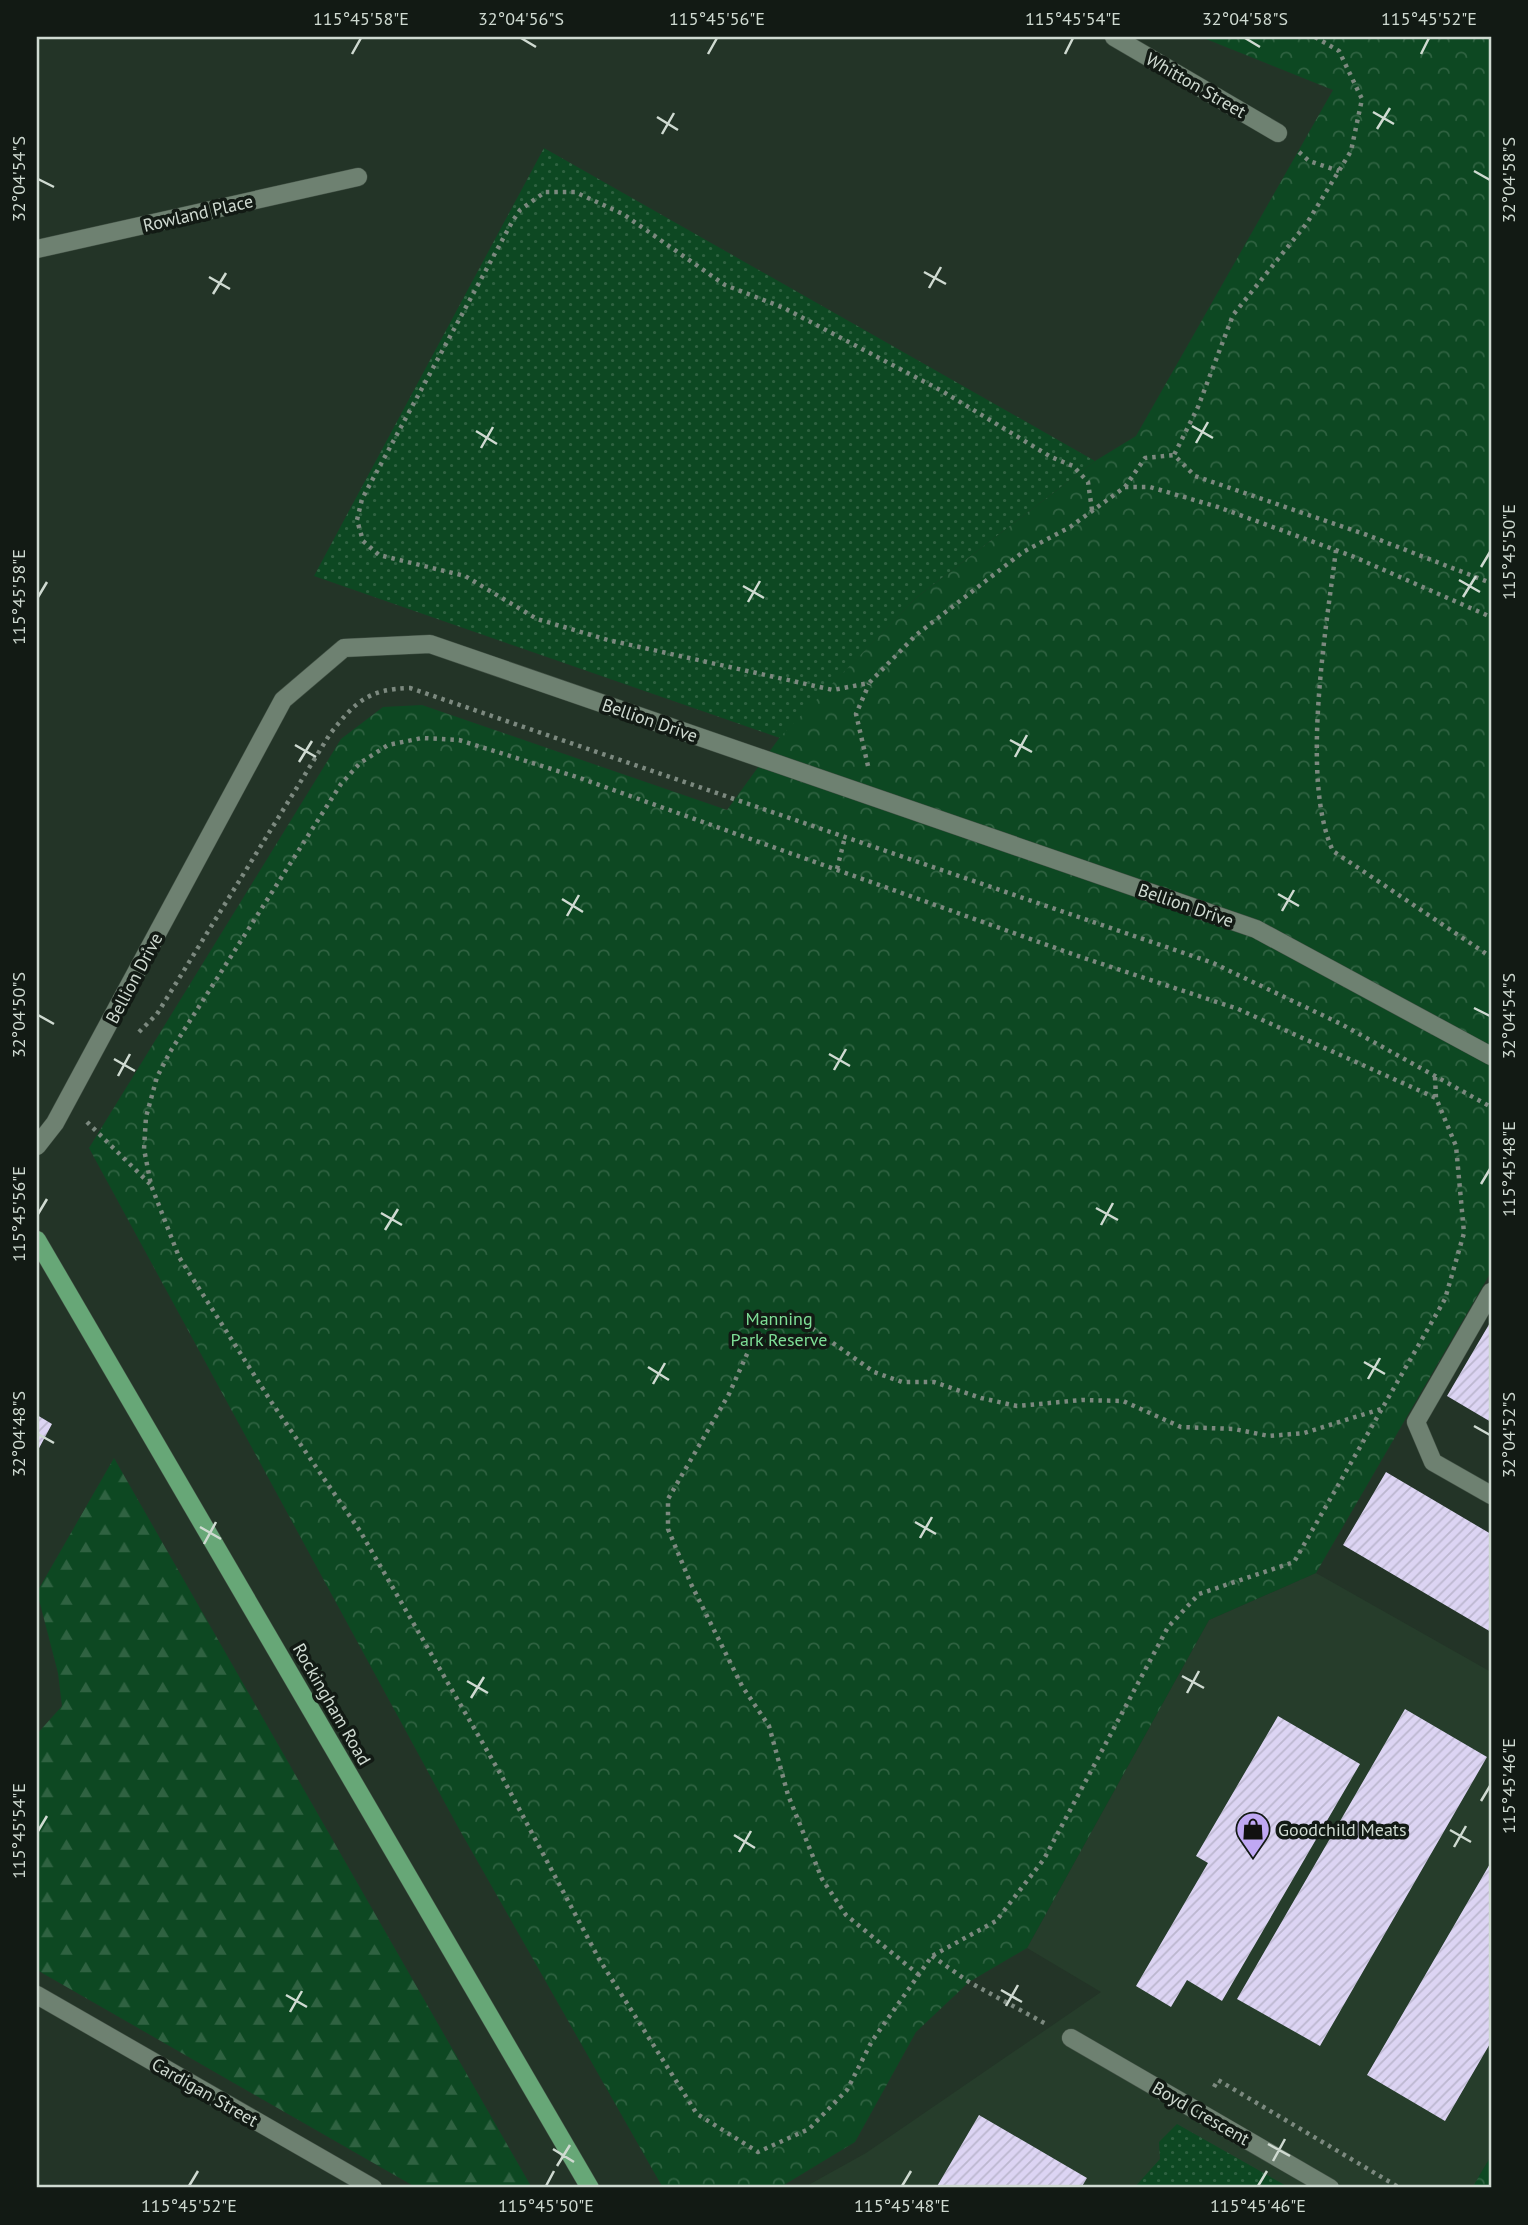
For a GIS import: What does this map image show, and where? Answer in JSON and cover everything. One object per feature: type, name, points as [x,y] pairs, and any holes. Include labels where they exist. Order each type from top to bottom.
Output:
[{"type":"main road","name":"Rockingham Road","points":[[37,1240],[590,2188]]},
{"type":"street","name":"Whitton Street","points":[[1114,37],[1278,133]]},
{"type":"street","name":"Rowland Place","points":[[37,248],[358,177]]},
{"type":"street","name":"Bellion Drive","points":[[37,1146],[55,1123],[284,700],[344,648],[430,645],[1256,929],[1491,1056]]},
{"type":"street","points":[[1491,1292],[1416,1422],[1433,1462],[1491,1495]]},
{"type":"street","name":"Cardigan Street","points":[[37,1995],[373,2188]]},
{"type":"street","name":"Boyd Crescent","points":[[1071,2038],[1330,2188]]},
{"type":"path","points":[[1174,455],[1198,407],[1233,315],[1307,223],[1351,151],[1362,99],[1339,51],[1315,37]]},
{"type":"path","points":[[1278,133],[1308,161],[1339,171]]},
{"type":"path","points":[[869,683],[833,690],[608,640],[537,619],[465,576],[379,555],[368,548],[357,520],[362,499],[520,210],[545,192],[575,192],[623,214],[725,285],[797,314],[942,391],[1051,457],[1073,466],[1088,482],[1091,510]]},
{"type":"path","points":[[868,769],[856,714],[869,683],[916,635],[1023,552],[1070,527],[1125,487],[1145,458],[1174,455]]},
{"type":"path","points":[[1174,455],[1195,476],[1367,535],[1491,583]]},
{"type":"path","points":[[1125,487],[1150,487],[1218,507],[1336,550],[1491,617]]},
{"type":"path","points":[[1336,550],[1326,634],[1316,772],[1323,829],[1333,851],[1491,957]]},
{"type":"path","points":[[133,1039],[157,1014],[330,734],[347,712],[366,696],[386,689],[410,688],[1213,963],[1341,1024],[1491,1107]]},
{"type":"path","points":[[1435,1077],[1436,1098],[1456,1146],[1464,1233],[1445,1299],[1294,1562],[1199,1594],[1168,1627],[1044,1859],[996,1921],[933,1956],[872,2041],[847,2090],[809,2129],[758,2152],[697,2114],[599,1959],[499,1773],[360,1531],[272,1403],[179,1257],[151,1185],[144,1149],[146,1116],[157,1077],[170,1052],[341,784],[360,762],[388,746],[422,738],[459,740],[576,777],[1078,956],[1238,1009],[1373,1067],[1436,1098]]},
{"type":"path","points":[[837,869],[845,837]]},
{"type":"path","points":[[81,1130],[92,1108]]},
{"type":"path","points":[[86,1121],[151,1185]]},
{"type":"path","points":[[919,1975],[846,1915],[822,1879],[789,1795],[769,1726],[742,1686],[668,1529],[668,1499],[729,1394],[752,1343],[766,1327],[789,1320],[808,1326],[874,1372],[902,1382],[934,1382],[981,1398],[1017,1406],[1082,1400],[1122,1401],[1181,1427],[1234,1429],[1269,1436],[1304,1433],[1381,1409]]},
{"type":"path","points":[[933,1956],[969,1982],[1071,2038]]},
{"type":"path","points":[[1200,2113],[1218,2080],[1400,2188]]},
{"type":"shaded area","points":[[1316,1573],[1491,1672],[1491,2156],[1472,2188],[803,2188],[866,2153],[1101,1992],[1027,1948],[1209,1620]]},
{"type":"green space","name":"Manning Park Reserve","points":[[1201,37],[1491,37],[1491,1272],[1316,1573],[1209,1620],[1027,1948],[969,1982],[916,2032],[855,2142],[779,2188],[663,2188],[458,1827],[89,1148],[341,739],[383,707],[422,705],[727,810],[780,737],[917,597],[1095,461],[1136,436],[1333,90]]},
{"type":"green space","points":[[544,148],[1095,461],[917,597],[780,738],[314,576]]},
{"type":"green space","points":[[114,1458],[532,2188],[417,2188],[37,1970],[37,1734],[62,1706],[58,1673],[37,1592]]},
{"type":"green space","points":[[1177,2124],[1290,2188],[1134,2188],[1160,2159],[1159,2142]]},
{"type":"green space","points":[[1491,2156],[1491,2188],[1472,2188]]},
{"type":"building","points":[[1491,1321],[1491,1422],[1447,1396]]},
{"type":"building","points":[[37,1415],[52,1424],[37,1452]]},
{"type":"building","points":[[1386,1472],[1491,1534],[1491,1632],[1343,1545]]},
{"type":"building","points":[[1405,1709],[1487,1757],[1320,2046],[1237,1999]]},
{"type":"building","name":"Goodchild Meats","points":[[1278,1716],[1360,1764],[1222,2001],[1187,1980],[1171,2007],[1136,1986],[1208,1863],[1196,1856]]},
{"type":"building","points":[[1491,1862],[1491,2042],[1445,2121],[1367,2075]]},
{"type":"building","points":[[979,2115],[1087,2178],[1081,2188],[936,2188]]},
{"type":"place","name":"Goodchild Meats","points":[[1253,1859]]}]
